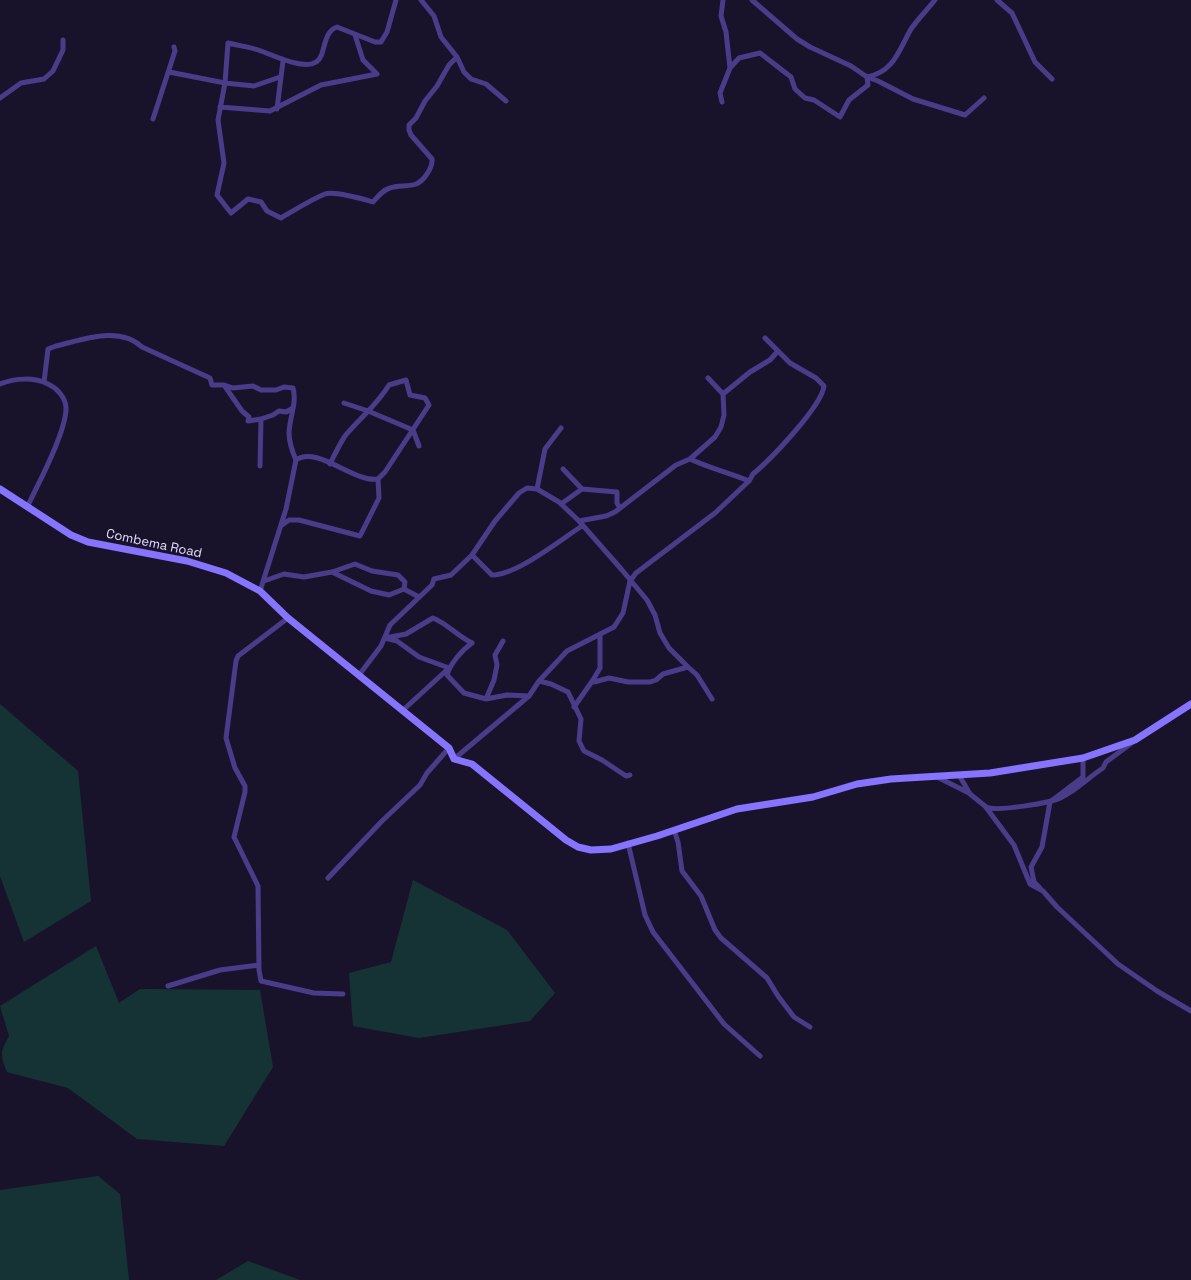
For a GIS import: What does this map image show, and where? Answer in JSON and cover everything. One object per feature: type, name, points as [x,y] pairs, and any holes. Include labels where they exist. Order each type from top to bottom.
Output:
[{"type":"street","points":[[396,0],[387,32],[381,42],[375,42],[355,35],[342,28],[332,29],[329,33],[321,59],[309,64],[283,61],[262,51],[228,43],[225,83],[218,120],[224,163],[217,195],[231,213],[248,198],[261,202],[267,211],[281,218],[326,193],[343,196],[351,195],[373,202],[382,193],[390,188],[416,184],[428,173],[432,164],[432,159],[411,135],[410,125],[416,118],[425,101],[437,86],[449,65],[457,58]]},
{"type":"street","points":[[421,0],[434,16],[442,37],[457,58],[467,76],[486,84],[506,101]]},
{"type":"street","points":[[723,0],[721,16],[726,32],[730,68]]},
{"type":"street","points":[[752,0],[802,43],[851,66],[867,77],[913,99],[965,115],[984,98]]},
{"type":"street","points":[[867,77],[877,76],[895,61],[912,28],[935,0]]},
{"type":"street","points":[[996,0],[1012,13],[1035,62],[1052,79]]},
{"type":"street","points":[[220,107],[270,111],[278,109],[321,85],[377,74],[363,60],[355,35]]},
{"type":"street","points":[[0,98],[21,83],[44,79],[53,71],[63,50],[63,40]]},
{"type":"street","points":[[153,119],[169,72],[175,51],[174,47]]},
{"type":"street","points":[[722,102],[720,93],[730,68],[739,58],[760,53],[791,77],[795,89],[805,98],[814,100],[840,118],[849,100],[868,85],[867,77]]},
{"type":"street","points":[[278,109],[280,77],[283,61]]},
{"type":"street","points":[[169,72],[225,83],[254,86],[280,77]]},
{"type":"street","points":[[44,382],[48,349],[108,335],[136,341],[142,347],[210,378],[212,384],[224,385],[233,388],[253,386],[261,390],[276,390],[284,386],[293,388],[296,397],[289,432],[291,447],[296,460],[282,525],[260,591]]},
{"type":"street","points":[[454,759],[529,696],[539,681],[567,651],[614,627],[623,613],[630,581],[636,572],[714,513],[749,481],[753,474],[789,439],[824,391],[824,386],[821,382],[790,363],[765,338]]},
{"type":"street","points":[[723,394],[750,372],[770,360],[778,351]]},
{"type":"street","points":[[472,555],[492,575],[501,575],[515,569],[580,524],[606,516],[620,508],[676,465],[690,459],[715,437],[721,427],[724,415],[723,394],[708,378]]},
{"type":"street","points":[[0,384],[14,380],[28,379],[44,382],[55,387],[62,396],[66,406],[65,417],[52,453],[27,507]]},
{"type":"street","points":[[282,525],[289,520],[299,520],[360,536],[379,498],[378,479],[385,472],[429,405],[425,398],[410,395],[406,380],[390,385],[380,400],[345,436],[330,464]]},
{"type":"street","points":[[224,385],[242,410],[249,417],[248,421],[261,420],[272,416],[279,411],[286,412],[294,408]]},
{"type":"street","points":[[344,403],[368,411],[413,430],[420,446]]},
{"type":"street","points":[[260,466],[258,460],[261,451],[261,420]]},
{"type":"street","points":[[537,489],[545,449],[561,428]]},
{"type":"street","points":[[296,460],[305,456],[313,456],[367,478],[378,479]]},
{"type":"street","points":[[690,459],[708,468],[733,474],[749,481]]},
{"type":"street","points":[[563,469],[582,489]]},
{"type":"street","points":[[359,675],[385,638],[390,625],[432,585],[434,580],[451,575],[472,555],[499,516],[519,493],[527,488],[537,489],[561,504],[622,570],[646,600],[655,615],[660,632],[669,648],[698,675],[712,699]]},
{"type":"street","points":[[561,504],[582,489],[617,492],[617,503],[620,508]]},
{"type":"street","name":"Combema Road","points":[[0,490],[71,535],[88,542],[187,561],[226,573],[260,591],[288,618],[449,748]]},
{"type":"street","points":[[264,581],[284,574],[304,577],[332,572],[355,564],[372,571],[398,575],[405,582],[404,590]]},
{"type":"street","points":[[332,572],[371,591],[389,595],[404,590],[419,597]]},
{"type":"street","points":[[288,618],[238,656],[236,661],[227,727],[227,744],[235,768],[245,786],[245,792],[234,837],[258,886],[259,965],[260,977],[264,983],[314,993],[343,994]]},
{"type":"street","points":[[385,638],[406,634],[433,618],[452,629],[459,637],[472,643],[466,646],[449,668],[402,711]]},
{"type":"street","points":[[574,707],[600,668],[600,634]]},
{"type":"street","points":[[385,638],[397,641],[419,657],[449,668]]},
{"type":"street","points":[[486,699],[494,680],[497,665],[496,655],[503,641]]},
{"type":"street","points":[[593,680],[594,682],[608,678],[628,682],[650,682],[656,680],[663,674],[688,667]]},
{"type":"street","points":[[449,668],[447,675],[454,685],[464,693],[486,699],[508,695],[529,696]]},
{"type":"street","points":[[539,681],[551,684],[568,692],[581,719],[579,741],[584,751],[602,760],[626,776],[630,776]]},
{"type":"street","points":[[937,776],[970,794],[989,809],[1050,802],[1062,798],[1103,768],[1106,762],[1135,740],[1191,704]]},
{"type":"street","points":[[454,759],[472,764],[566,840],[578,847],[599,850],[657,836],[737,809],[813,797],[840,789],[891,779],[990,773],[1083,758],[1135,740]]},
{"type":"street","points":[[328,878],[381,822],[420,785],[427,773],[449,748],[454,759]]},
{"type":"street","points":[[1083,758],[1083,777],[1050,802],[1042,847],[1031,867],[1034,882],[1057,907],[1118,964],[1191,1009]]},
{"type":"street","points":[[959,775],[970,794]]},
{"type":"street","points":[[985,806],[1014,845],[1030,884],[1043,891]]},
{"type":"street","points":[[674,830],[678,842],[682,871],[701,896],[715,930],[767,978],[778,996],[794,1017],[810,1027]]},
{"type":"street","points":[[628,843],[645,915],[653,932],[724,1024],[760,1056]]},
{"type":"street","points":[[168,986],[213,972],[259,965]]},
{"type":"green space","points":[[0,704],[78,771],[91,901],[24,942],[0,876]]},
{"type":"green space","points":[[413,880],[507,930],[555,993],[530,1021],[419,1038],[353,1026],[349,973],[391,962]]},
{"type":"green space","points":[[96,946],[119,1003],[140,989],[260,990],[273,1067],[224,1146],[137,1139],[68,1088],[7,1072],[2,1054],[9,1036],[0,1006]]},
{"type":"green space","points":[[98,1176],[120,1194],[129,1280],[0,1280],[0,1190]]},
{"type":"green space","points":[[248,1261],[300,1280],[216,1280]]}]
